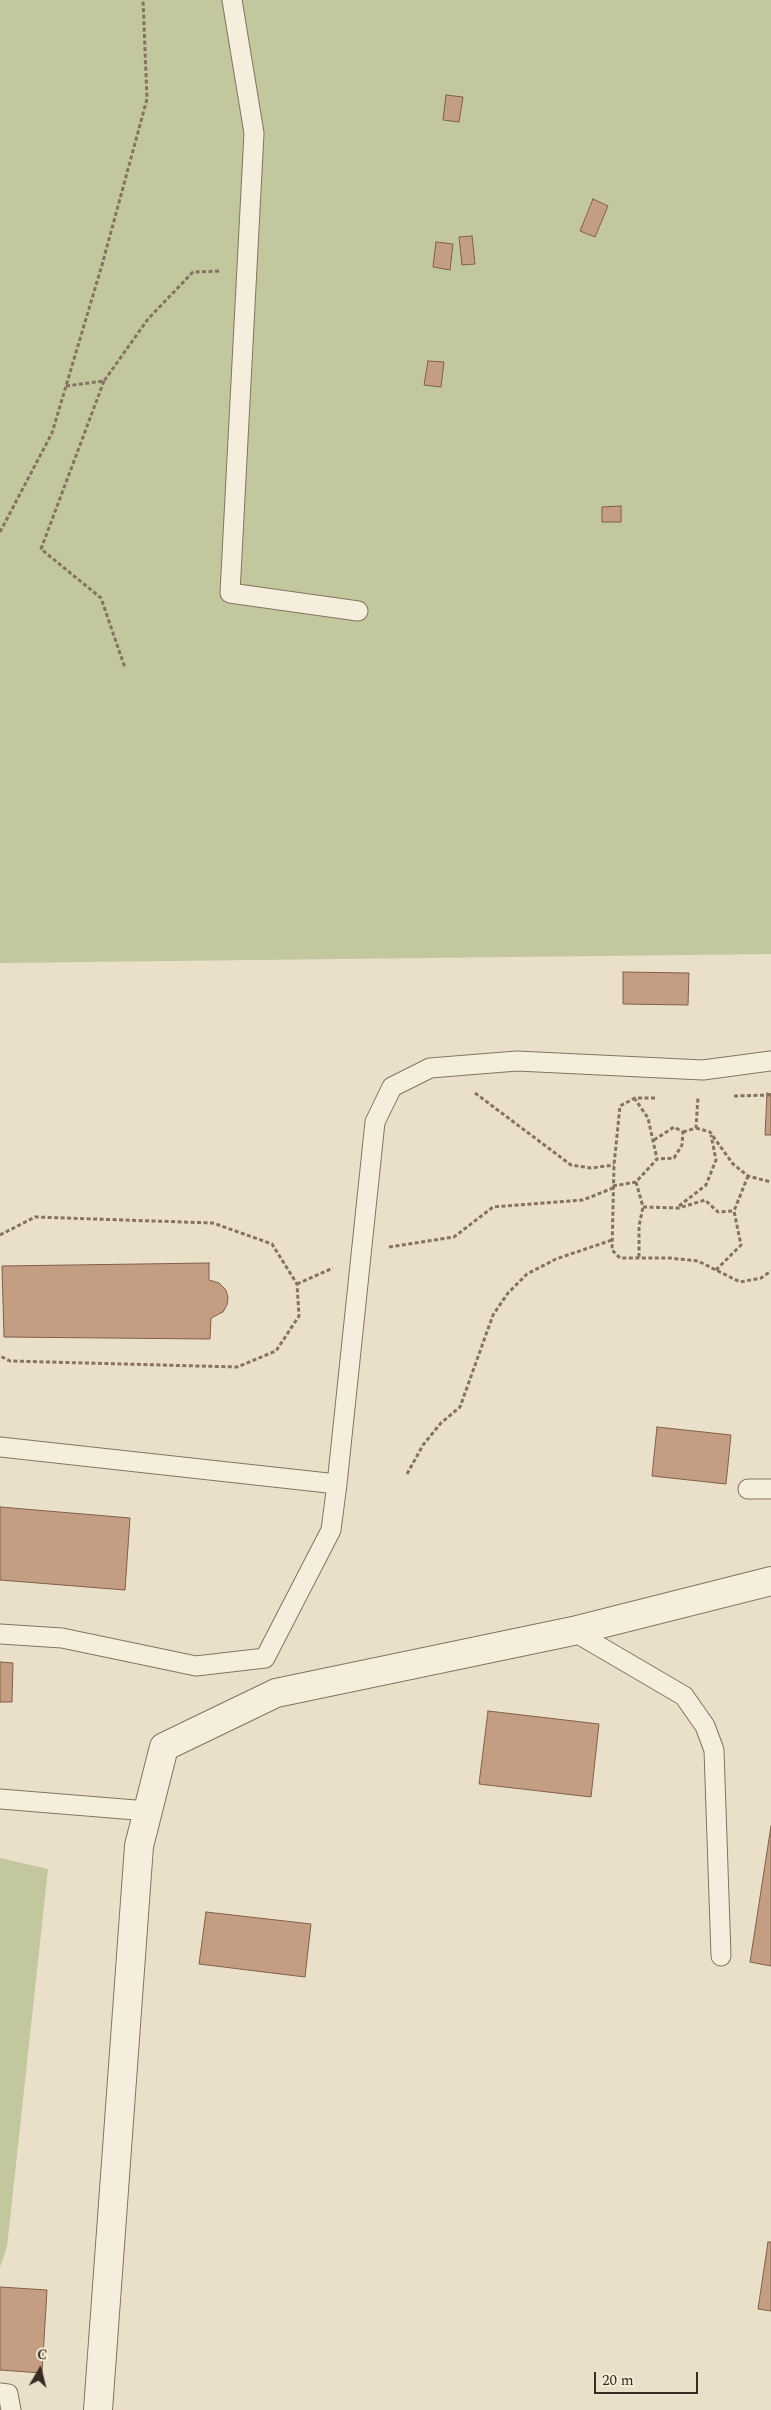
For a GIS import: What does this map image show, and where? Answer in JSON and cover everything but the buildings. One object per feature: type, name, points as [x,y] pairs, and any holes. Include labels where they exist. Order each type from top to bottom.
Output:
[{"type":"street","points":[[98,2410],[139,1846],[164,1747],[276,1694],[573,1631],[771,1581]]},
{"type":"lane","points":[[232,0],[254,133],[230,592],[358,610]]},
{"type":"lane","points":[[0,1634],[62,1638],[196,1666],[265,1658],[331,1530],[375,1122],[392,1087],[430,1068],[517,1061],[703,1070],[771,1061]]},
{"type":"lane","points":[[0,1448],[336,1484]]},
{"type":"lane","points":[[748,1490],[771,1489]]},
{"type":"lane","points":[[573,1631],[684,1696],[705,1726],[714,1750],[721,1956]]},
{"type":"lane","points":[[0,1799],[148,1811]]},
{"type":"lane","points":[[0,2393],[8,2394],[11,2410]]},
{"type":"path","points":[[0,532],[52,433],[147,99],[143,0]]},
{"type":"path","points":[[125,668],[101,598],[41,549],[104,381],[148,319],[193,272],[247,271]]},
{"type":"path","points":[[66,386],[104,381]]},
{"type":"path","points":[[471,1090],[570,1165],[591,1168],[614,1165]]},
{"type":"path","points":[[726,1096],[771,1095]]},
{"type":"path","points":[[689,1097],[707,1096]]},
{"type":"path","points":[[696,1128],[698,1097]]},
{"type":"path","points":[[635,1098],[648,1118],[657,1159]]},
{"type":"path","points":[[662,1098],[635,1098],[620,1106],[614,1165],[612,1250],[620,1258],[698,1260],[740,1282],[761,1278],[771,1272]]},
{"type":"path","points":[[654,1140],[674,1127],[683,1132],[696,1128],[710,1132],[733,1164],[748,1176],[771,1182]]},
{"type":"path","points":[[297,1284],[375,1249],[454,1237],[493,1207],[583,1200],[613,1187],[636,1182],[657,1159],[674,1158],[682,1145],[683,1132]]},
{"type":"path","points":[[678,1208],[706,1185],[716,1160],[710,1132]]},
{"type":"path","points":[[716,1270],[741,1245],[734,1212],[748,1176]]},
{"type":"path","points":[[636,1182],[643,1207],[639,1226],[639,1257]]},
{"type":"path","points":[[643,1207],[678,1208],[705,1200],[718,1212],[734,1212]]},
{"type":"path","points":[[0,1235],[35,1217],[214,1223],[272,1244],[297,1284],[299,1316],[276,1351],[236,1367],[10,1361],[0,1356]]},
{"type":"path","points":[[408,1474],[423,1445],[441,1423],[460,1407],[493,1315],[508,1293],[527,1274],[556,1259],[612,1240]]},
{"type":"green space","points":[[0,0],[771,0],[771,954],[0,963]]},
{"type":"green space","points":[[0,1858],[48,1869],[7,2247],[0,2267]]}]
